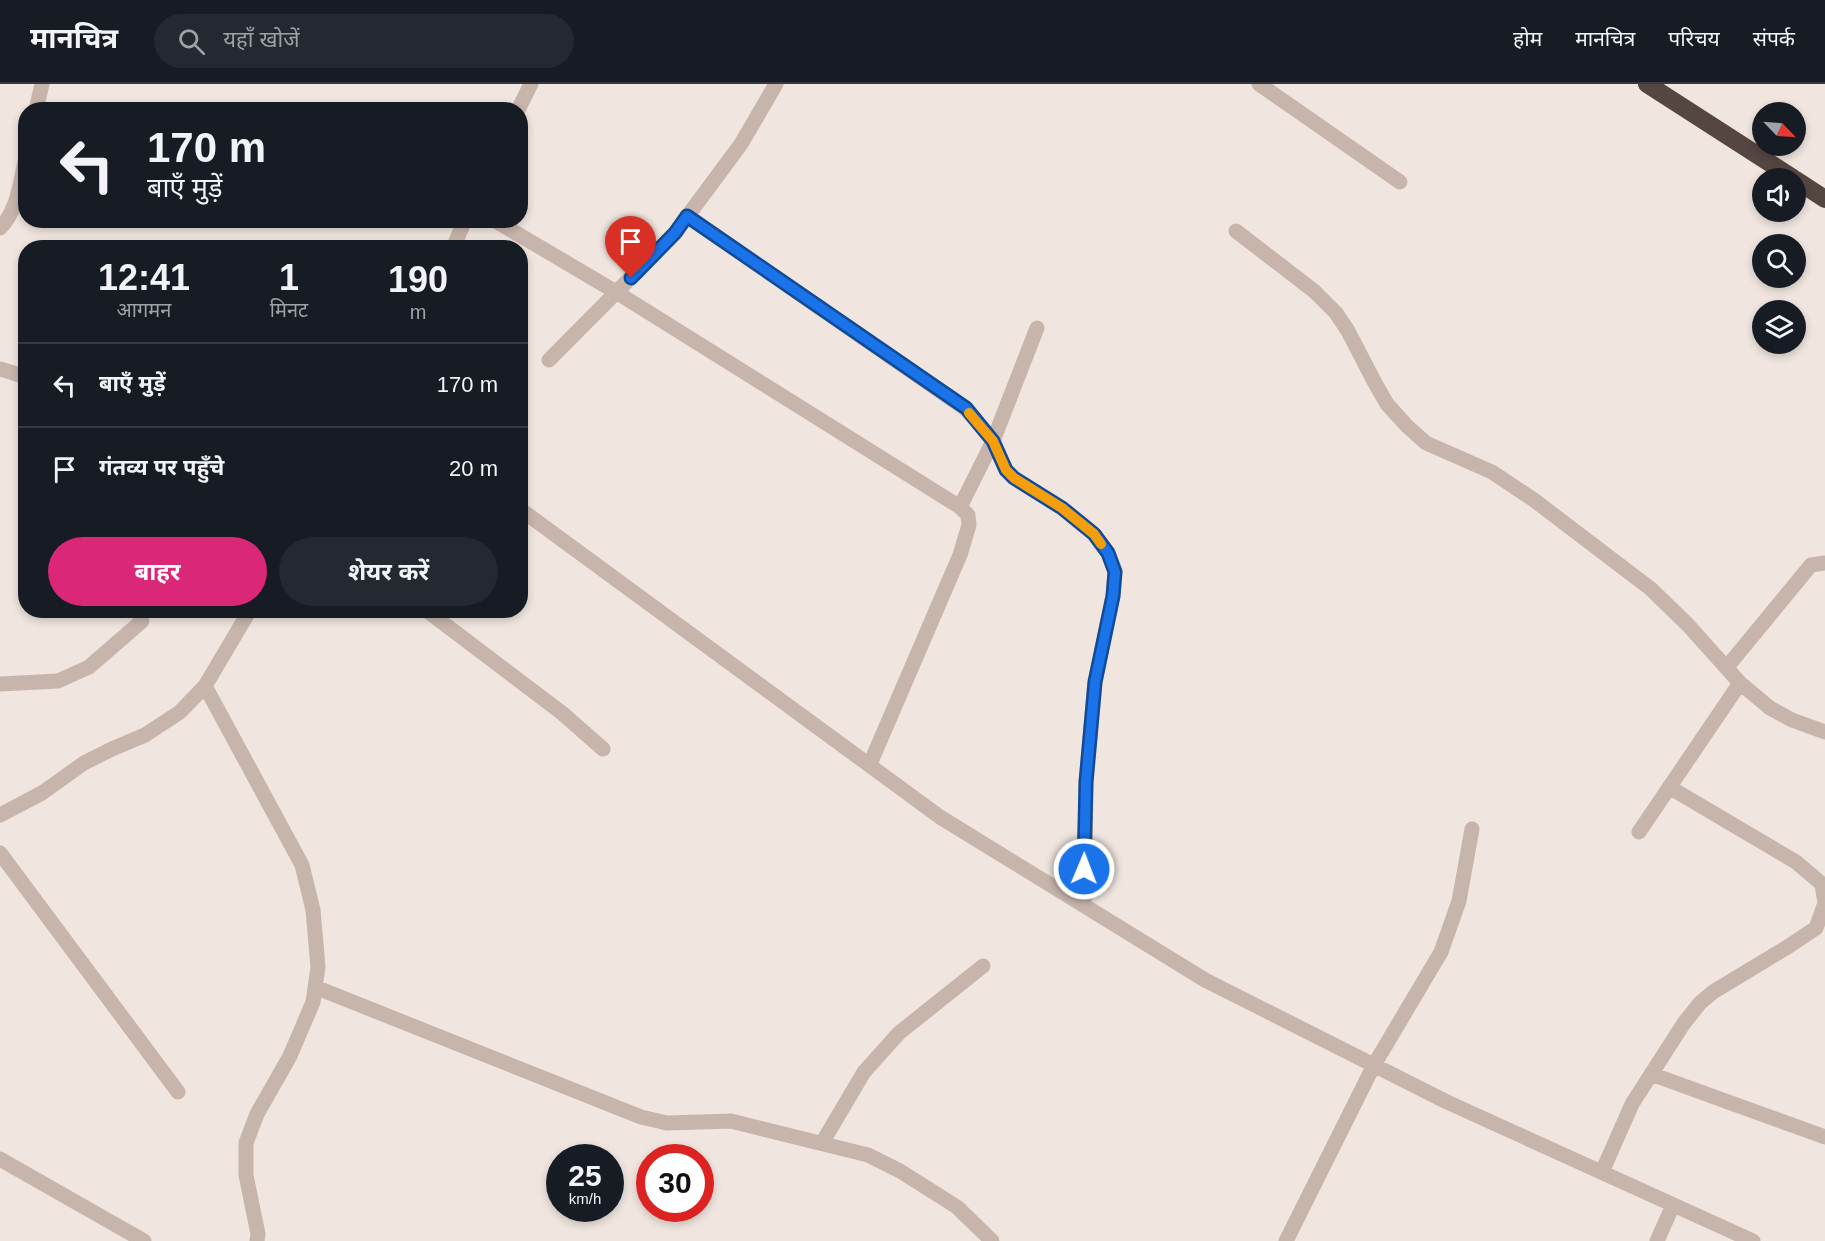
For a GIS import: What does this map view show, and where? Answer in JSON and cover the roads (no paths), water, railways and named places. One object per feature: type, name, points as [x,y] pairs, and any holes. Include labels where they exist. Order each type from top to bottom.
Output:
[{"type":"highway","points":[[1647,84],[1777,168]]},
{"type":"highway","points":[[1806,187],[1825,199]]},
{"type":"street","points":[[38,102],[42,84]]},
{"type":"street","points":[[522,102],[531,84]]},
{"type":"street","points":[[549,360],[675,233],[741,144],[776,84]]},
{"type":"street","points":[[1258,84],[1400,182]]},
{"type":"street","points":[[0,228],[6,222],[18,191]]},
{"type":"street","points":[[687,216],[966,408],[993,441],[1006,470],[1014,478],[1062,508],[1094,534],[1108,553],[1115,572],[1113,596],[1094,693],[1086,782],[1084,905]]},
{"type":"street","points":[[508,228],[528,240]]},
{"type":"street","points":[[1236,231],[1314,291],[1336,313],[1387,404],[1426,443],[1492,472],[1534,500],[1652,590],[1688,625],[1740,683],[1777,712],[1825,732]]},
{"type":"street","points":[[528,240],[616,292],[960,507],[968,515],[969,525],[960,555],[870,764]]},
{"type":"street","points":[[960,507],[993,441],[1037,328]]},
{"type":"street","points":[[0,369],[18,375]]},
{"type":"street","points":[[528,516],[940,817],[1205,980],[1447,1102],[1753,1241]]},
{"type":"street","points":[[1727,667],[1811,565],[1825,563]]},
{"type":"street","points":[[0,815],[42,793],[84,763],[145,735],[180,712],[205,686],[245,618]]},
{"type":"street","points":[[437,618],[562,713],[603,749]]},
{"type":"street","points":[[0,684],[58,681],[89,667],[142,621]]},
{"type":"street","points":[[1639,832],[1740,683]]},
{"type":"street","points":[[205,686],[302,865],[313,910],[318,967],[313,1002],[290,1056],[256,1114],[246,1143],[246,1175],[258,1234],[257,1241]]},
{"type":"street","points":[[1602,1172],[1632,1104],[1667,1048],[1700,1003],[1713,992],[1816,928],[1825,903],[1822,884],[1796,862],[1669,787]]},
{"type":"street","points":[[1287,1241],[1374,1065],[1441,952],[1459,901],[1472,828]]},
{"type":"street","points":[[0,853],[178,1092]]},
{"type":"street","points":[[822,1143],[864,1072],[899,1033],[983,966]]},
{"type":"street","points":[[315,987],[641,1118],[667,1123],[730,1121],[868,1155],[900,1171],[957,1207],[992,1241]]},
{"type":"street","points":[[1651,1074],[1825,1137]]},
{"type":"street","points":[[0,1159],[144,1241]]},
{"type":"street","points":[[1657,1241],[1673,1204]]}]
